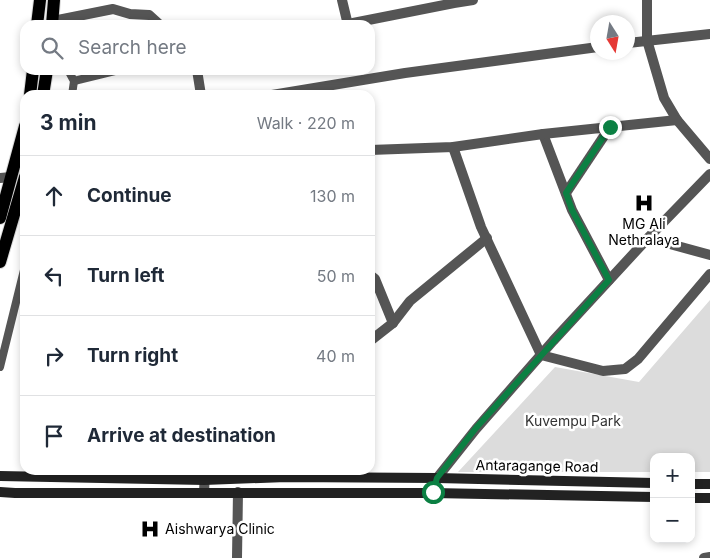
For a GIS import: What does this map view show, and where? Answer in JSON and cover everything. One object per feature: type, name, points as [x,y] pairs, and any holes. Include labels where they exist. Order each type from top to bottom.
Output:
[{"type":"main road","points":[[38,20],[40,0]]},
{"type":"main road","points":[[53,20],[54,0]]},
{"type":"main road","points":[[31,90],[32,75]]},
{"type":"main road","points":[[44,90],[46,75]]},
{"type":"main road","points":[[0,218],[6,177],[20,139]]},
{"type":"main road","points":[[0,262],[20,195]]},
{"type":"street","points":[[342,0],[346,20]]},
{"type":"street","points":[[370,20],[454,2],[472,0]]},
{"type":"street","points":[[647,0],[647,40],[664,98],[677,120],[710,159]]},
{"type":"street","points":[[67,20],[113,10],[130,14],[149,15],[154,20]]},
{"type":"street","points":[[635,42],[710,34]]},
{"type":"street","points":[[375,73],[590,48]]},
{"type":"street","points":[[198,75],[200,90]]},
{"type":"street","points":[[294,90],[361,75]]},
{"type":"street","points":[[375,150],[453,147],[543,134],[677,120]]},
{"type":"street","points":[[566,193],[610,127]]},
{"type":"street","points":[[543,134],[572,210],[609,280]]},
{"type":"street","points":[[453,147],[481,227],[541,355]]},
{"type":"street","points":[[433,492],[437,478],[476,428],[609,280],[710,174]]},
{"type":"street","points":[[375,337],[392,322],[410,301],[486,238]]},
{"type":"street","points":[[648,238],[710,255]]},
{"type":"street","points":[[541,355],[603,371],[625,369],[638,359],[710,274]]},
{"type":"street","points":[[375,281],[392,322]]},
{"type":"street","points":[[204,475],[204,493]]},
{"type":"street","name":"Antaragange Road","points":[[0,476],[204,475],[276,478],[302,475]]},
{"type":"street","name":"Antaragange Road","points":[[342,475],[650,483]]},
{"type":"street","points":[[695,484],[710,484]]},
{"type":"street","name":"Antaragange Road","points":[[0,492],[433,492],[650,497]]},
{"type":"street","points":[[237,558],[238,492]]},
{"type":"street","points":[[695,498],[710,498]]},
{"type":"street","points":[[704,558],[710,558]]},
{"type":"lane","points":[[71,75],[74,81],[73,90]]},
{"type":"lane","points":[[74,81],[99,75]]},
{"type":"lane","points":[[0,366],[20,286]]},
{"type":"green space","name":"Kuvempu Park","points":[[710,300],[710,472],[695,472],[695,453],[650,453],[650,472],[458,472],[555,367],[639,382]]},
{"type":"place","name":"MG Ali Nethralaya","points":[[644,203]]},
{"type":"place","name":"Aishwarya Clinic","points":[[150,529]]},
{"type":"route","points":[[433,492],[437,478],[476,428],[609,280],[572,210],[566,193],[610,127]]}]
